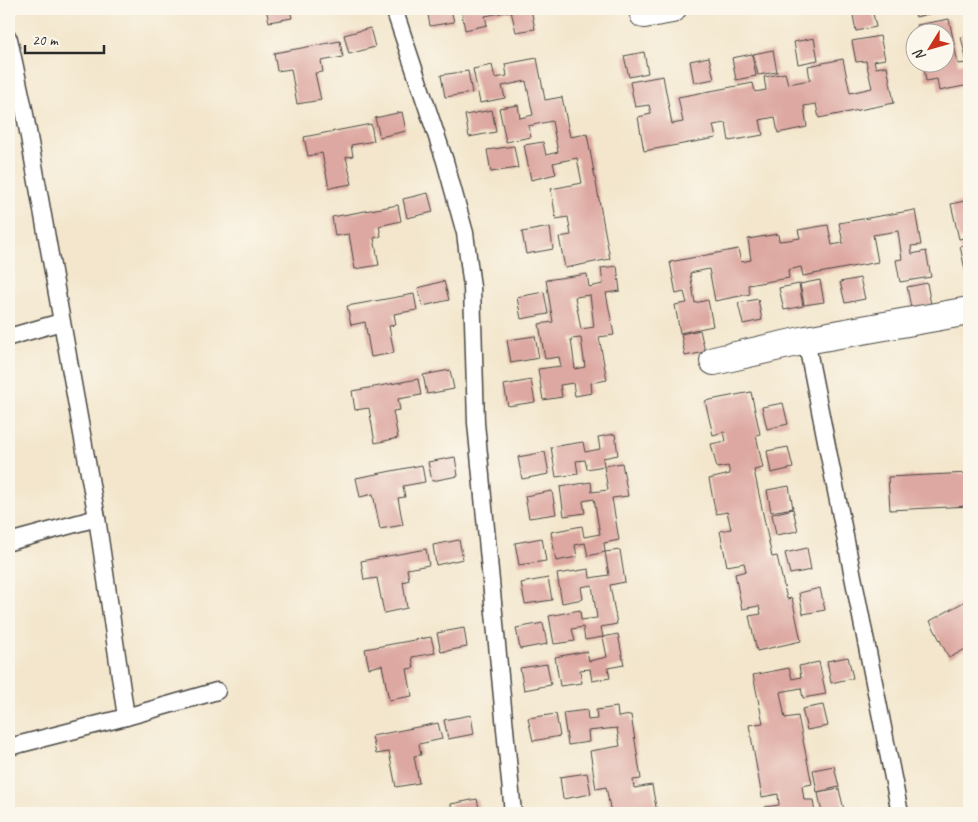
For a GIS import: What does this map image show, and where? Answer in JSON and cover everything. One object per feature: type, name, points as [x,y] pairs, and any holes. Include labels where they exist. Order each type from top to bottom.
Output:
[{"type":"street","points":[[644,14],[672,9]]},
{"type":"street","points":[[714,361],[806,340],[969,311]]},
{"type":"lane","points":[[394,9],[445,161],[465,233],[472,287],[476,423],[513,813]]},
{"type":"lane","points":[[9,40],[17,111],[61,322],[97,518],[126,716]]},
{"type":"lane","points":[[9,336],[61,322]]},
{"type":"lane","points":[[806,340],[900,813]]},
{"type":"lane","points":[[9,542],[97,518]]},
{"type":"lane","points":[[9,747],[217,691]]},
{"type":"building","points":[[266,9],[290,9],[292,18],[269,22]]},
{"type":"building","points":[[427,9],[451,9],[454,22],[430,26]]},
{"type":"building","points":[[461,9],[531,9],[535,29],[516,32],[511,11],[485,16],[487,25],[465,30]]},
{"type":"building","points":[[872,9],[876,27],[856,31],[852,10]]},
{"type":"building","points":[[914,9],[936,9],[937,12],[916,17]]},
{"type":"building","points":[[949,19],[950,22],[933,22]]},
{"type":"building","points":[[370,28],[375,47],[349,54],[344,35]]},
{"type":"building","points":[[880,36],[885,59],[874,61],[876,68],[887,66],[894,103],[819,118],[816,104],[804,106],[807,127],[778,133],[775,117],[760,120],[763,135],[729,141],[726,123],[713,125],[716,138],[644,151],[638,117],[651,114],[649,105],[635,107],[630,82],[663,76],[672,124],[683,122],[678,97],[753,83],[755,92],[766,90],[764,77],[785,73],[788,84],[810,80],[808,66],[843,59],[850,93],[872,88],[866,61],[856,62],[852,41]]},
{"type":"building","points":[[969,36],[969,85],[939,91],[937,79],[926,81],[925,72],[956,72],[956,54],[958,64],[967,63],[961,37]]},
{"type":"building","points":[[814,38],[818,60],[798,64],[794,42]]},
{"type":"building","points":[[340,41],[343,57],[321,61],[323,72],[315,73],[321,100],[297,104],[291,69],[277,71],[274,53]]},
{"type":"building","points":[[773,50],[777,72],[758,75],[753,54]]},
{"type":"building","points":[[644,52],[648,73],[629,77],[624,56]]},
{"type":"building","points":[[752,54],[756,76],[736,80],[732,58]]},
{"type":"building","points":[[709,57],[714,79],[694,83],[690,61]]},
{"type":"building","points":[[537,58],[545,100],[562,97],[570,137],[587,134],[610,259],[565,268],[559,237],[571,235],[568,217],[556,219],[551,189],[582,183],[577,158],[553,163],[556,174],[531,180],[524,145],[543,142],[546,155],[558,152],[552,121],[528,126],[531,137],[506,142],[499,108],[518,105],[520,118],[533,115],[526,81],[502,86],[505,98],[480,103],[473,69],[492,65],[495,78],[507,76],[505,64]]},
{"type":"building","points":[[468,71],[472,93],[445,97],[441,75]]},
{"type":"building","points":[[492,110],[496,132],[469,137],[465,115]]},
{"type":"building","points":[[402,112],[406,131],[380,137],[375,118]]},
{"type":"building","points":[[371,124],[374,141],[351,145],[353,156],[346,157],[352,184],[329,188],[322,153],[308,156],[304,137]]},
{"type":"building","points":[[514,146],[518,168],[491,172],[487,150]]},
{"type":"building","points":[[428,193],[433,212],[407,218],[403,199]]},
{"type":"building","points":[[969,200],[969,237],[959,239],[951,204]]},
{"type":"building","points":[[398,205],[401,221],[379,226],[381,236],[374,238],[379,265],[355,269],[349,234],[335,236],[332,217]]},
{"type":"building","points":[[915,210],[921,245],[911,246],[912,254],[926,251],[931,277],[900,282],[896,260],[902,259],[898,231],[873,235],[878,262],[803,276],[801,267],[788,270],[789,278],[748,285],[750,294],[715,301],[709,269],[690,273],[695,303],[708,300],[713,326],[680,333],[675,305],[687,303],[684,292],[676,294],[670,262],[738,249],[741,262],[751,260],[748,239],[778,234],[779,241],[789,240],[800,238],[798,230],[828,225],[832,245],[843,243],[839,223]]},
{"type":"building","points":[[550,227],[553,249],[526,254],[522,232]]},
{"type":"building","points":[[969,244],[969,269],[965,270],[960,246]]},
{"type":"building","points":[[617,266],[620,291],[606,293],[614,335],[599,337],[607,380],[591,383],[592,393],[575,396],[573,383],[560,385],[562,397],[543,400],[538,369],[561,366],[559,357],[545,359],[539,324],[553,322],[546,280],[587,274],[589,287],[603,284],[601,268]],"holes":[[[590,295],[594,327],[581,329],[575,297]],[[581,338],[585,367],[575,369],[571,339]]]},
{"type":"building","points":[[860,278],[865,299],[845,303],[840,282]]},
{"type":"building","points":[[820,280],[824,302],[804,305],[800,284]]},
{"type":"building","points":[[444,281],[449,300],[423,306],[418,288]]},
{"type":"building","points":[[927,283],[931,305],[911,308],[907,287]]},
{"type":"building","points":[[799,284],[803,306],[784,310],[779,288]]},
{"type":"building","points":[[544,292],[548,314],[521,319],[517,297]]},
{"type":"building","points":[[414,294],[417,310],[394,314],[396,325],[389,326],[394,353],[371,357],[365,322],[351,325],[347,306]]},
{"type":"building","points":[[758,299],[762,320],[743,324],[738,303]]},
{"type":"building","points":[[700,330],[705,352],[685,356],[681,334]]},
{"type":"building","points":[[535,336],[539,358],[511,363],[507,340]]},
{"type":"building","points":[[450,370],[454,389],[427,394],[423,375]]},
{"type":"building","points":[[418,379],[421,395],[398,399],[400,410],[393,411],[398,438],[375,443],[369,408],[355,410],[352,391]]},
{"type":"building","points":[[531,380],[535,402],[508,406],[504,385]]},
{"type":"building","points":[[751,392],[760,434],[756,435],[763,468],[754,470],[772,557],[777,556],[787,599],[792,598],[801,641],[757,651],[749,616],[761,614],[759,606],[742,609],[735,574],[746,571],[744,563],[727,566],[720,531],[731,529],[727,512],[716,514],[709,479],[730,474],[728,466],[717,468],[711,444],[726,441],[724,432],[713,435],[705,401]]},
{"type":"building","points":[[783,403],[788,424],[767,429],[762,407]]},
{"type":"building","points":[[615,434],[618,455],[603,458],[604,466],[587,469],[585,460],[576,461],[578,474],[556,477],[551,447],[583,442],[585,452],[600,449],[598,437]]},
{"type":"building","points":[[788,447],[793,468],[771,473],[767,451]]},
{"type":"building","points":[[545,452],[549,474],[522,479],[518,457]]},
{"type":"building","points":[[455,457],[458,476],[432,481],[428,462]]},
{"type":"building","points":[[622,463],[628,496],[612,498],[619,540],[604,543],[605,552],[588,556],[585,543],[575,545],[577,557],[556,561],[551,532],[582,526],[584,537],[600,534],[594,499],[583,501],[585,513],[564,516],[560,487],[591,482],[592,492],[608,490],[604,466]]},
{"type":"building","points":[[422,465],[425,482],[403,486],[405,497],[398,498],[403,525],[380,529],[373,494],[360,497],[356,478]]},
{"type":"building","points":[[969,473],[969,506],[890,510],[888,477]]},
{"type":"building","points":[[789,486],[793,508],[771,512],[767,490]]},
{"type":"building","points":[[552,491],[556,514],[529,518],[525,496]]},
{"type":"building","points":[[793,509],[798,531],[776,535],[772,514]]},
{"type":"building","points":[[542,538],[546,561],[519,565],[515,543]]},
{"type":"building","points":[[459,540],[463,559],[436,565],[433,545]]},
{"type":"building","points":[[807,548],[811,570],[790,574],[785,553]]},
{"type":"building","points":[[426,549],[429,565],[407,569],[409,580],[403,582],[407,608],[384,613],[377,578],[364,580],[361,561]]},
{"type":"building","points":[[620,550],[625,582],[610,585],[617,624],[601,627],[603,637],[585,640],[583,627],[572,629],[575,641],[554,644],[549,616],[580,610],[581,620],[597,618],[592,585],[581,587],[583,599],[562,603],[557,574],[589,569],[590,578],[609,575],[605,552]]},
{"type":"building","points":[[548,578],[552,600],[525,604],[521,583]]},
{"type":"building","points":[[820,588],[825,610],[803,614],[799,593]]},
{"type":"building","points":[[969,599],[969,647],[949,658],[930,621]]},
{"type":"building","points":[[543,623],[547,644],[520,649],[516,628]]},
{"type":"building","points":[[464,628],[467,647],[441,652],[437,633]]},
{"type":"building","points":[[618,634],[624,665],[608,668],[610,678],[592,681],[590,669],[580,670],[582,683],[560,686],[555,657],[587,651],[589,661],[607,657],[603,637]]},
{"type":"building","points":[[431,637],[435,653],[412,657],[414,668],[407,669],[412,696],[389,700],[382,665],[369,668],[365,649]]},
{"type":"building","points":[[848,657],[853,678],[831,683],[827,661]]},
{"type":"building","points":[[819,662],[826,694],[803,698],[801,688],[780,692],[785,718],[798,716],[812,784],[802,786],[804,800],[813,800],[815,813],[766,813],[765,807],[779,805],[778,794],[762,797],[749,725],[763,723],[753,675],[789,668],[792,679],[801,677],[799,666]]},
{"type":"building","points":[[547,664],[551,685],[524,690],[520,668]]},
{"type":"building","points":[[823,705],[828,726],[807,730],[802,709]]},
{"type":"building","points":[[617,707],[618,717],[631,715],[641,779],[633,780],[634,788],[652,785],[657,813],[611,813],[606,787],[596,789],[590,751],[620,746],[617,728],[588,731],[589,742],[568,745],[563,713],[587,710],[588,720],[597,719],[596,710]]},
{"type":"building","points":[[556,714],[560,736],[533,741],[528,718]]},
{"type":"building","points":[[471,715],[474,734],[448,739],[444,720]]},
{"type":"building","points":[[438,723],[442,739],[419,744],[421,755],[414,756],[419,783],[396,787],[389,752],[376,754],[372,736]]},
{"type":"building","points":[[834,766],[839,787],[817,792],[813,770]]},
{"type":"building","points":[[587,773],[591,794],[563,799],[560,777]]},
{"type":"building","points":[[839,789],[844,810],[822,813],[818,793]]},
{"type":"building","points":[[477,799],[480,813],[452,813],[451,804]]},
{"type":"building","points":[[445,808],[446,813],[422,813],[422,812]]}]
